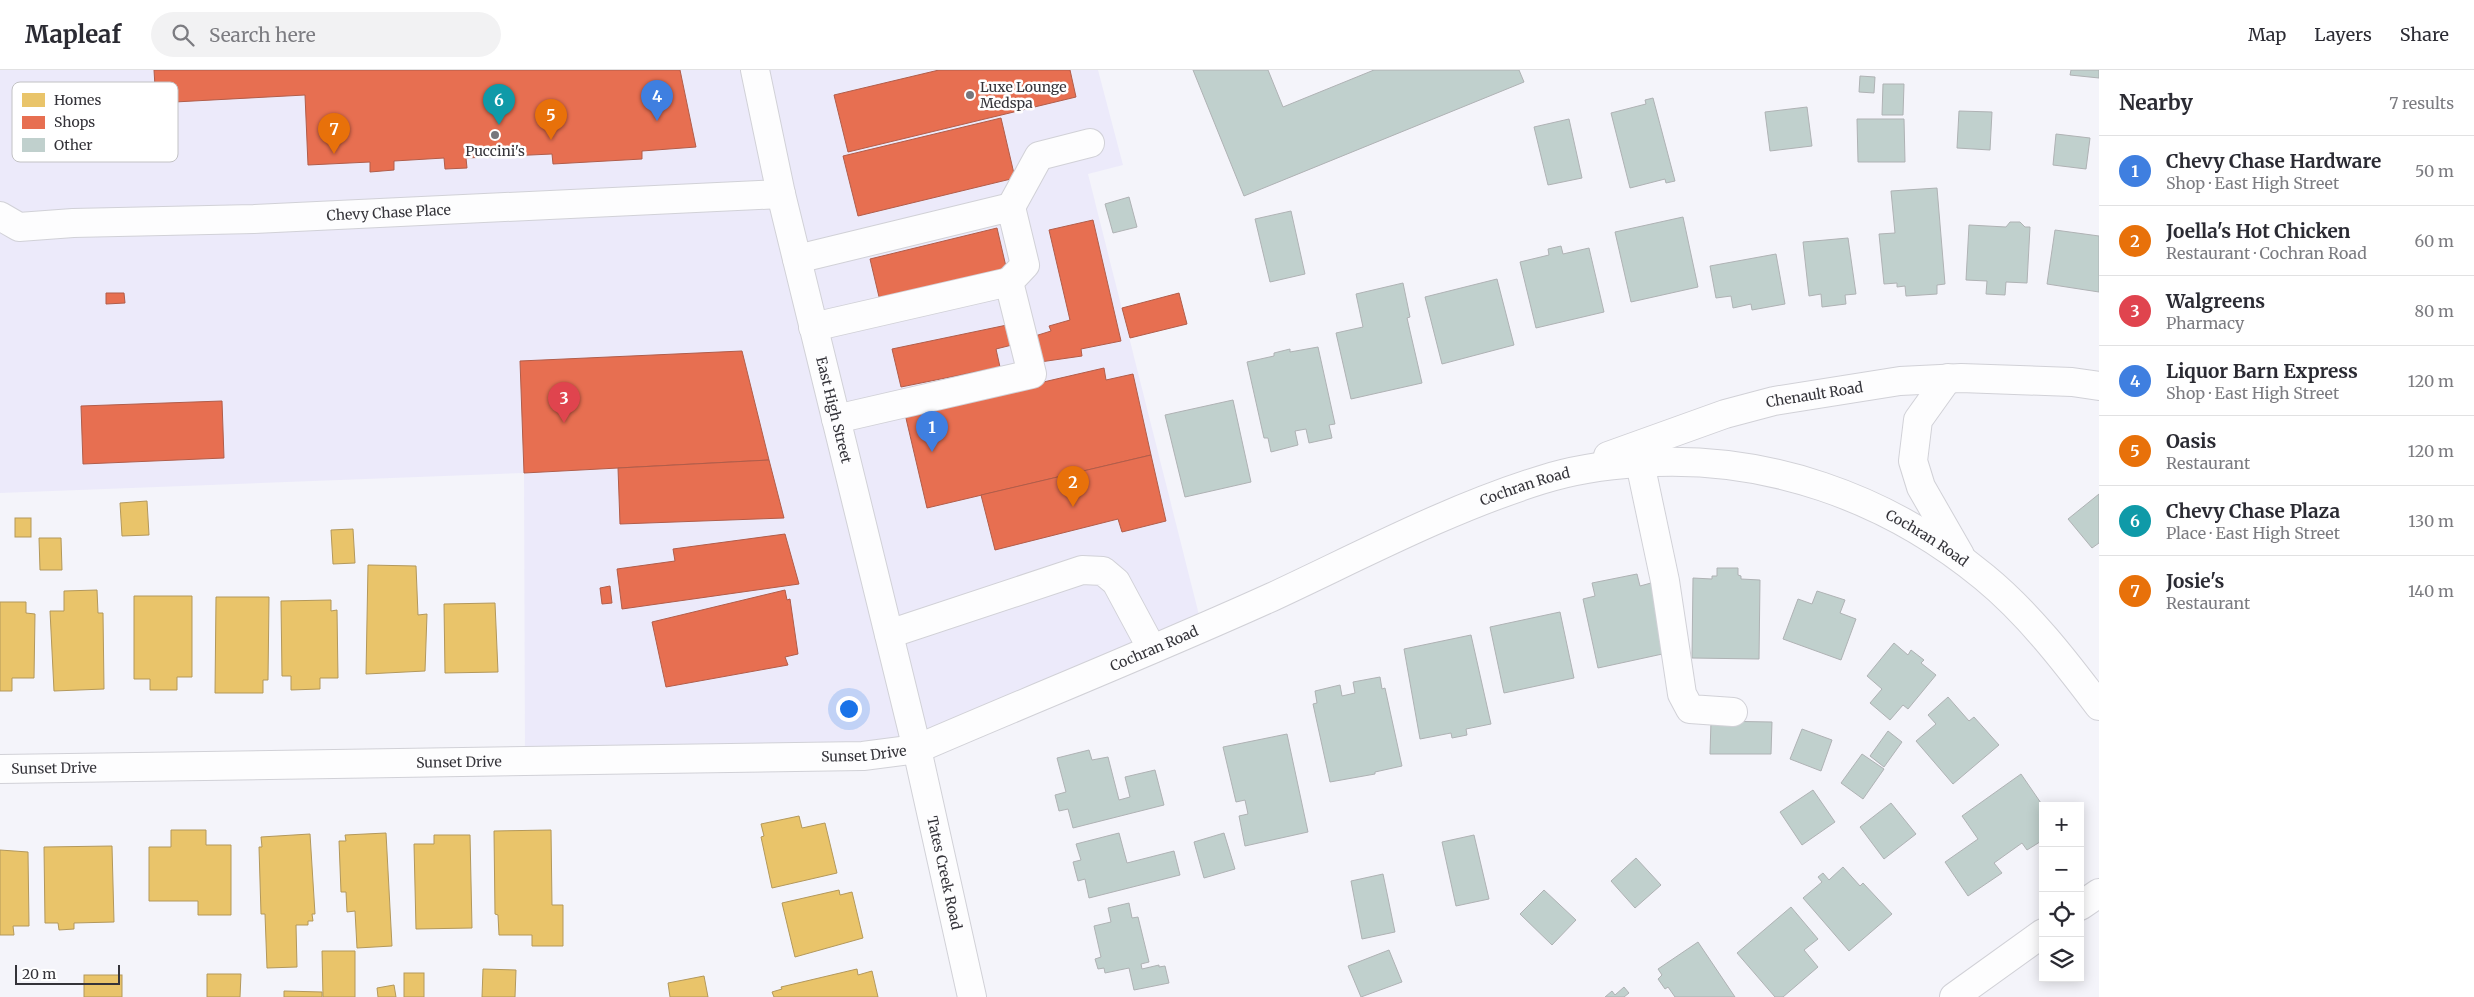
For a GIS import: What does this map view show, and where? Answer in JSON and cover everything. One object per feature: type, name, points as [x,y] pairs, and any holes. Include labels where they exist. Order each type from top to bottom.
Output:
[{"type":"street","name":"East High Street","points":[[755,70],[781,194],[917,749]]},
{"type":"street","points":[[813,327],[1009,282],[1025,265],[1011,207],[1038,156],[1090,143]]},
{"type":"street","name":"Chevy Chase Place","points":[[0,216],[19,226],[254,219],[781,194]]},
{"type":"street","points":[[797,259],[1011,207]]},
{"type":"street","points":[[836,419],[1032,374],[1009,282]]},
{"type":"street","points":[[1948,378],[1918,420],[1913,461],[1921,486],[1963,560]]},
{"type":"street","name":"Chenault Road","points":[[1543,479],[1726,414],[1774,401],[1900,381],[1948,378],[2072,382],[2099,386]]},
{"type":"street","name":"Cochran Road","points":[[917,749],[1259,602],[1428,525],[1543,479],[1591,468],[1640,463],[1692,461],[1776,472],[1818,484],[1864,502],[1907,524],[1963,560],[2020,609],[2099,706]]},
{"type":"street","points":[[1640,463],[1665,581],[1682,694],[1690,709],[1733,712]]},
{"type":"street","points":[[889,634],[1082,570],[1103,571],[1116,582],[1152,648]]},
{"type":"street","name":"Sunset Drive","points":[[0,769],[853,756],[917,749]]},
{"type":"street","name":"Tates Creek Road","points":[[917,749],[972,997]]},
{"type":"street","points":[[2084,903],[2099,893]]},
{"type":"street","points":[[1954,997],[2039,936]]},
{"type":"shaded area","points":[[0,70],[1098,70],[1123,165],[1088,174],[1202,627],[917,749],[525,761],[524,473],[0,493]]},
{"type":"building: Homes","points":[[147,501],[149,535],[122,536],[120,503]]},
{"type":"building: Homes","points":[[15,518],[31,518],[31,537],[15,537]]},
{"type":"building: Homes","points":[[353,529],[355,563],[333,564],[331,530]]},
{"type":"building: Homes","points":[[39,538],[61,538],[62,570],[40,570]]},
{"type":"building: Homes","points":[[368,565],[416,566],[418,615],[427,614],[425,671],[366,674]]},
{"type":"building: Homes","points":[[97,590],[98,613],[103,613],[104,689],[54,691],[50,611],[64,611],[64,591]]},
{"type":"building: Homes","points":[[134,596],[192,596],[192,677],[177,677],[177,690],[150,690],[150,679],[134,679]]},
{"type":"building: Homes","points":[[216,597],[269,597],[268,680],[263,680],[263,693],[215,693]]},
{"type":"building: Homes","points":[[331,600],[331,611],[337,610],[338,678],[320,678],[320,689],[291,690],[291,676],[282,676],[281,601]]},
{"type":"building: Homes","points":[[0,602],[26,602],[26,613],[35,614],[34,678],[12,678],[12,691],[0,691]]},
{"type":"building: Homes","points":[[495,603],[498,672],[445,673],[444,604]]},
{"type":"building: Homes","points":[[799,816],[802,828],[825,823],[837,873],[772,888],[761,837],[764,836],[761,824]]},
{"type":"building: Homes","points":[[171,830],[206,830],[206,845],[231,845],[231,915],[198,915],[198,901],[149,901],[149,847],[171,847]]},
{"type":"building: Homes","points":[[551,830],[552,905],[563,905],[563,946],[532,946],[532,935],[499,935],[498,915],[495,914],[494,831]]},
{"type":"building: Homes","points":[[386,833],[392,946],[357,948],[355,911],[347,912],[346,892],[341,892],[339,841],[346,841],[345,835]]},
{"type":"building: Homes","points":[[310,834],[315,914],[312,914],[313,921],[308,921],[308,925],[296,925],[297,967],[267,968],[265,914],[261,914],[259,847],[262,847],[261,837]]},
{"type":"building: Homes","points":[[434,835],[470,835],[472,928],[416,929],[414,844],[434,844]]},
{"type":"building: Homes","points":[[112,846],[114,922],[74,923],[74,929],[59,930],[58,923],[45,923],[44,847]]},
{"type":"building: Homes","points":[[0,850],[28,852],[29,926],[13,926],[14,935],[0,935]]},
{"type":"building: Homes","points":[[839,890],[840,895],[852,892],[863,938],[795,957],[782,903]]},
{"type":"building: Homes","points":[[322,951],[355,951],[355,997],[323,997]]},
{"type":"building: Homes","points":[[483,969],[516,970],[515,997],[482,997]]},
{"type":"building: Homes","points":[[857,969],[858,975],[872,971],[878,997],[774,997],[772,992],[782,989],[781,987]]},
{"type":"building: Homes","points":[[404,973],[424,973],[424,997],[404,997]]},
{"type":"building: Homes","points":[[207,974],[241,974],[240,997],[207,997]]},
{"type":"building: Homes","points":[[84,975],[122,975],[122,997],[84,997]]},
{"type":"building: Homes","points":[[704,976],[708,997],[670,997],[668,983]]},
{"type":"building: Homes","points":[[394,985],[396,997],[378,997],[377,988]]},
{"type":"building: Homes","points":[[284,991],[322,992],[322,997],[284,997]]},
{"type":"building: Shops","points":[[154,70],[680,70],[696,147],[642,151],[642,159],[553,164],[552,154],[466,158],[467,168],[445,169],[444,158],[394,161],[394,170],[370,172],[370,162],[308,165],[305,95],[178,102],[178,82],[155,82]]},
{"type":"building: Shops","points":[[939,70],[1070,70],[1076,97],[848,152],[834,95]]},
{"type":"building: Shops","points":[[1001,118],[1015,178],[858,216],[843,156]]},
{"type":"building: Shops","points":[[1093,220],[1121,341],[1081,349],[1082,356],[1040,362],[1035,336],[1051,331],[1049,326],[1070,320],[1049,230]]},
{"type":"building: Shops","points":[[997,228],[1007,271],[880,301],[870,259]]},
{"type":"building: Shops","points":[[106,293],[124,293],[125,303],[106,304]]},
{"type":"building: Shops","points":[[1179,293],[1187,324],[1130,338],[1122,308]]},
{"type":"building: Shops","points":[[1007,325],[1012,345],[996,349],[1000,367],[901,387],[892,349]]},
{"type":"building: Shops","points":[[742,351],[769,460],[524,473],[520,361]]},
{"type":"building: Shops","points":[[1104,368],[1106,380],[1133,374],[1151,455],[927,508],[905,414]]},
{"type":"building: Shops","points":[[222,401],[224,458],[83,464],[81,406]]},
{"type":"building: Shops","points":[[1151,455],[1166,521],[1122,532],[1118,519],[995,550],[981,495]]},
{"type":"building: Shops","points":[[769,460],[784,518],[620,524],[618,468]]},
{"type":"building: Shops","points":[[785,534],[799,584],[622,609],[617,569],[675,561],[673,549]]},
{"type":"building: Shops","points":[[610,586],[612,603],[602,604],[600,588]]},
{"type":"building: Shops","points":[[785,590],[787,600],[790,599],[798,654],[785,657],[788,665],[666,687],[652,622]]},
{"type":"building: Other","points":[[1193,70],[1268,70],[1283,107],[1374,70],[1519,70],[1524,82],[1244,196]]},
{"type":"building: Other","points":[[2071,70],[2099,70],[2099,78],[2070,75]]},
{"type":"building: Other","points":[[1860,76],[1875,77],[1874,93],[1859,92]]},
{"type":"building: Other","points":[[1883,84],[1904,84],[1903,115],[1882,115]]},
{"type":"building: Other","points":[[1653,98],[1675,181],[1666,183],[1665,179],[1630,188],[1611,113],[1646,104],[1645,100]]},
{"type":"building: Other","points":[[1807,107],[1812,146],[1770,151],[1765,112]]},
{"type":"building: Other","points":[[1959,111],[1992,112],[1990,150],[1957,148]]},
{"type":"building: Other","points":[[1569,119],[1582,178],[1548,185],[1534,127]]},
{"type":"building: Other","points":[[1857,119],[1904,119],[1905,162],[1858,162]]},
{"type":"building: Other","points":[[2056,134],[2090,138],[2086,169],[2053,165]]},
{"type":"building: Other","points":[[1937,188],[1945,284],[1937,285],[1937,294],[1906,296],[1905,286],[1897,287],[1897,283],[1884,284],[1879,234],[1895,233],[1891,191]]},
{"type":"building: Other","points":[[1129,197],[1137,227],[1113,233],[1105,204]]},
{"type":"building: Other","points":[[1291,211],[1305,274],[1270,282],[1255,219]]},
{"type":"building: Other","points":[[1683,217],[1698,287],[1631,302],[1615,232]]},
{"type":"building: Other","points":[[2010,222],[2020,222],[2025,227],[2030,227],[2027,283],[2006,282],[2005,295],[1986,294],[1987,281],[1966,280],[1969,225],[2006,227]]},
{"type":"building: Other","points":[[2055,230],[2099,236],[2099,292],[2047,284]]},
{"type":"building: Other","points":[[1848,238],[1856,294],[1845,295],[1846,304],[1822,307],[1821,294],[1809,296],[1803,242]]},
{"type":"building: Other","points":[[1561,246],[1563,254],[1589,248],[1604,312],[1536,328],[1520,262],[1549,255],[1548,249]]},
{"type":"building: Other","points":[[1776,254],[1785,304],[1752,310],[1751,304],[1733,308],[1731,296],[1716,298],[1710,266]]},
{"type":"building: Other","points":[[1497,279],[1514,345],[1442,364],[1425,297]]},
{"type":"building: Other","points":[[1403,283],[1410,317],[1407,318],[1422,383],[1351,399],[1336,333],[1363,327],[1356,294]]},
{"type":"building: Other","points":[[1318,347],[1335,424],[1329,425],[1332,438],[1309,443],[1306,429],[1295,431],[1298,445],[1271,452],[1268,438],[1264,438],[1247,362],[1274,356],[1274,353],[1290,349],[1290,352]]},
{"type":"building: Other","points":[[1233,400],[1251,482],[1185,497],[1165,415]]},
{"type":"building: Other","points":[[2099,494],[2099,543],[2092,548],[2068,519]]},
{"type":"building: Other","points":[[1717,568],[1738,568],[1738,575],[1741,576],[1741,579],[1760,580],[1759,659],[1692,658],[1693,578],[1712,579],[1712,576],[1717,576]]},
{"type":"building: Other","points":[[1637,574],[1640,586],[1651,583],[1667,653],[1598,668],[1583,599],[1595,596],[1592,583]]},
{"type":"building: Other","points":[[1817,591],[1845,600],[1840,613],[1856,619],[1841,660],[1783,639],[1798,599],[1812,604]]},
{"type":"building: Other","points":[[1560,612],[1574,678],[1504,693],[1490,627]]},
{"type":"building: Other","points":[[1471,635],[1491,724],[1466,729],[1467,735],[1452,738],[1451,733],[1420,739],[1404,649]]},
{"type":"building: Other","points":[[1894,643],[1908,655],[1911,650],[1924,660],[1921,663],[1936,675],[1908,709],[1903,705],[1890,720],[1870,703],[1882,689],[1867,676]]},
{"type":"building: Other","points":[[1380,677],[1382,689],[1385,688],[1402,766],[1375,772],[1375,774],[1330,782],[1313,704],[1317,703],[1315,691],[1340,685],[1342,696],[1355,693],[1353,682]]},
{"type":"building: Other","points":[[1948,697],[1969,721],[1974,717],[1999,745],[1953,784],[1916,741],[1936,724],[1928,715]]},
{"type":"building: Other","points":[[1711,721],[1772,722],[1771,754],[1710,754]]},
{"type":"building: Other","points":[[1802,729],[1832,740],[1821,771],[1790,759]]},
{"type":"building: Other","points":[[1888,731],[1902,742],[1884,767],[1870,756]]},
{"type":"building: Other","points":[[1287,734],[1308,832],[1245,846],[1239,816],[1248,814],[1245,800],[1236,802],[1223,747]]},
{"type":"building: Other","points":[[1089,750],[1092,760],[1108,757],[1119,800],[1130,797],[1125,777],[1155,770],[1164,805],[1073,828],[1068,809],[1059,811],[1055,795],[1066,792],[1057,758]]},
{"type":"building: Other","points":[[1862,754],[1884,769],[1863,799],[1841,783]]},
{"type":"building: Other","points":[[2021,774],[2040,802],[2039,842],[2027,850],[2022,843],[1994,863],[2002,873],[1968,896],[1945,862],[1978,839],[1962,816]]},
{"type":"building: Other","points":[[1813,790],[1835,822],[1802,845],[1780,812]]},
{"type":"building: Other","points":[[1891,803],[1916,834],[1884,859],[1860,827]]},
{"type":"building: Other","points":[[1119,833],[1127,863],[1174,851],[1180,875],[1089,898],[1085,879],[1078,881],[1073,862],[1081,860],[1076,844]]},
{"type":"building: Other","points":[[1224,833],[1235,869],[1204,878],[1194,842]]},
{"type":"building: Other","points":[[1474,835],[1489,899],[1456,906],[1442,842]]},
{"type":"building: Other","points":[[1636,858],[1661,885],[1635,908],[1611,881]]},
{"type":"building: Other","points":[[1843,867],[1860,886],[1863,883],[1892,914],[1849,951],[1803,898],[1822,882],[1818,877],[1823,873],[1829,880]]},
{"type":"building: Other","points":[[1383,874],[1395,932],[1362,939],[1351,881]]},
{"type":"building: Other","points":[[1544,890],[1576,920],[1552,945],[1520,914]]},
{"type":"building: Other","points":[[1129,903],[1132,918],[1138,917],[1149,962],[1141,964],[1142,969],[1159,965],[1159,967],[1165,966],[1169,983],[1134,990],[1129,968],[1105,973],[1104,968],[1098,969],[1095,959],[1101,957],[1094,926],[1111,922],[1108,908]]},
{"type":"building: Other","points":[[1791,907],[1818,939],[1804,950],[1818,967],[1783,997],[1775,997],[1737,953]]},
{"type":"building: Other","points":[[1698,942],[1735,997],[1675,997],[1668,987],[1665,989],[1658,979],[1662,975],[1658,969]]},
{"type":"building: Other","points":[[1389,950],[1402,982],[1361,997],[1348,966]]},
{"type":"building: Other","points":[[1624,987],[1629,993],[1624,997],[1605,997],[1612,991],[1615,995]]},
{"type":"place","name":"Luxe Lounge Medspa","points":[[970,95]]},
{"type":"place","name":"Liquor Barn Express","points":[[657,121]]},
{"type":"place","name":"Chevy Chase Plaza","points":[[499,125]]},
{"type":"place","name":"Puccini's","points":[[495,135]]},
{"type":"place","name":"Oasis","points":[[551,140]]},
{"type":"place","name":"Josie's","points":[[334,154]]},
{"type":"place","name":"Walgreens","points":[[564,423]]},
{"type":"place","name":"Chevy Chase Hardware","points":[[932,452]]},
{"type":"place","name":"Joella's Hot Chicken","points":[[1073,507]]}]
